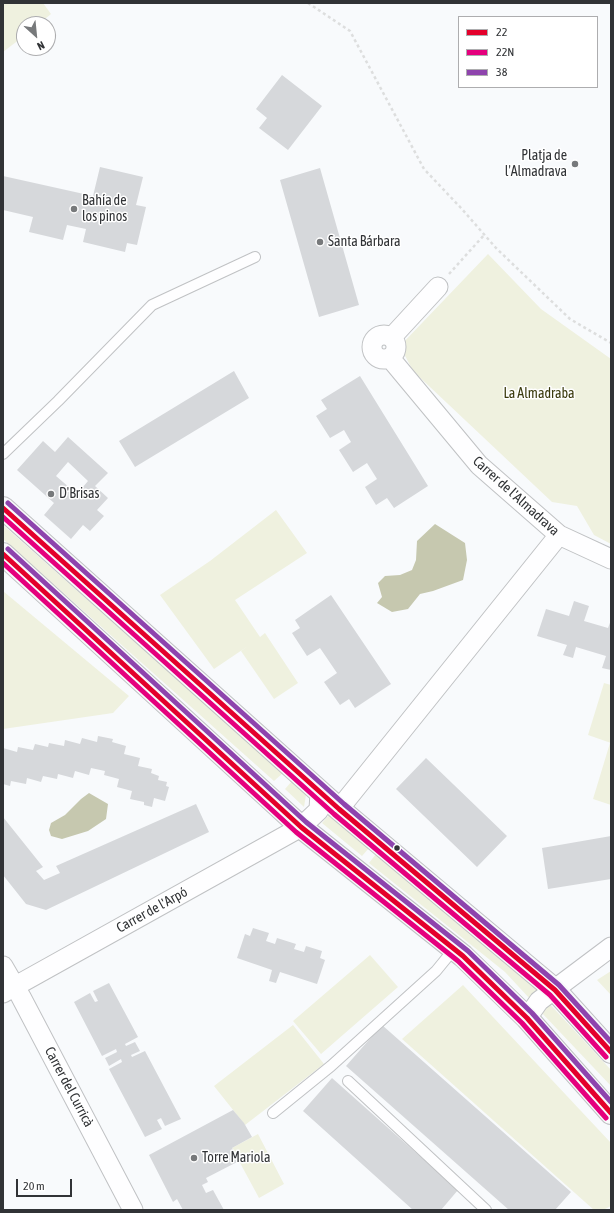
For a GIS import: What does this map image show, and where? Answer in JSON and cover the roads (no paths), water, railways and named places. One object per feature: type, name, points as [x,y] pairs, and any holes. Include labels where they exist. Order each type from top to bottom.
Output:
[{"type":"street","name":"Carrer de l'Almadrava","points":[[438,286],[392,337],[395,341],[396,351],[390,358],[479,465],[559,535],[611,559]]},
{"type":"street","points":[[3,508],[339,809],[555,990],[611,1052]]},
{"type":"street","points":[[339,809],[559,535]]},
{"type":"street","points":[[3,554],[301,827],[463,956],[527,1018],[611,1113]]},
{"type":"street","name":"Carrer de l'Arpó","points":[[9,990],[301,827],[319,810],[320,792]]},
{"type":"street","points":[[527,1018],[539,1001],[611,946]]},
{"type":"street","name":"Carrer del Curricà","points":[[3,966],[9,990],[133,1210]]},
{"type":"lane","points":[[3,454],[58,401],[152,305],[255,257]]},
{"type":"lane","points":[[273,1113],[332,1066],[436,971],[454,949]]},
{"type":"lane","points":[[348,1081],[486,1210]]},
{"type":"place","name":"Platja de l'Almadrava","points":[[575,164]]},
{"type":"place","name":"Bahía de los pinos","points":[[74,209]]},
{"type":"place","name":"Santa Bárbara","points":[[320,242]]},
{"type":"place","name":"D'Brisas","points":[[51,494]]},
{"type":"place","name":"Torre Mariola","points":[[194,1158]]},
{"type":"park label","name":"La Almadraba","points":[[539,394]]}]
